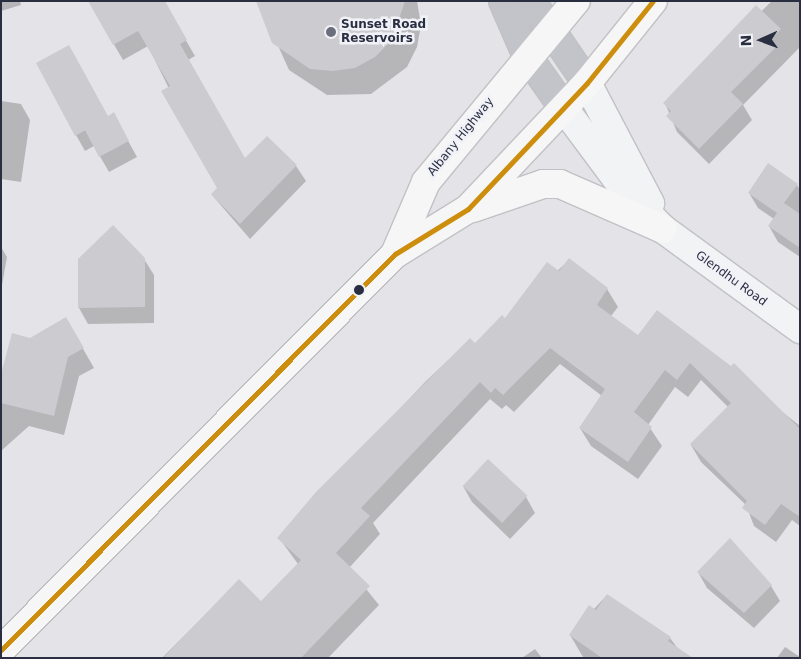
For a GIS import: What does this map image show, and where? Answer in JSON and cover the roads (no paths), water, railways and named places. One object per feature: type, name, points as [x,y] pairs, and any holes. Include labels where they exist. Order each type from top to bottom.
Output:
[{"type":"main road","points":[[503,1],[527,56],[563,106]]},
{"type":"main road","points":[[531,1],[587,83]]},
{"type":"main road","name":"Albany Highway","points":[[395,254],[426,182],[527,56],[576,1]]},
{"type":"main road","name":"Albany Highway","points":[[1,650],[395,254],[468,210],[563,106],[587,83],[653,1]]},
{"type":"main road","points":[[468,210],[543,184],[560,184],[663,229]]},
{"type":"street","name":"Glendhu Road","points":[[587,83],[663,229]]},
{"type":"street","name":"Glendhu Road","points":[[563,106],[627,193],[663,229],[800,329]]},
{"type":"place","name":"Sunset Road Reservoirs","points":[[331,32]]}]
